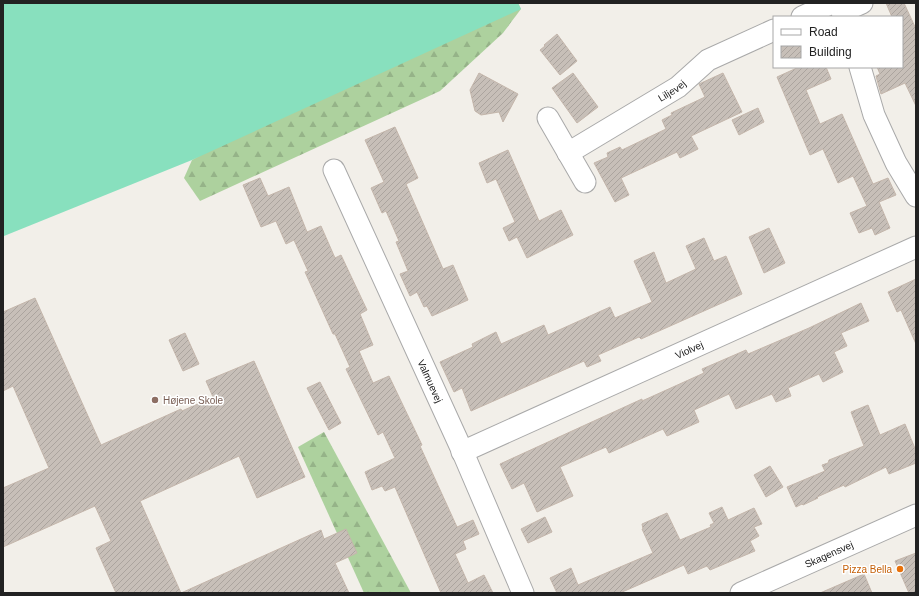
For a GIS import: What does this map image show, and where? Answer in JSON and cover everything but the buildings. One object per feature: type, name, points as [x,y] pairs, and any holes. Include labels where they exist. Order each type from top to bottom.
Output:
[{"type":"street","points":[[807,16],[862,3]]},
{"type":"street","name":"Liljevej","points":[[568,152],[678,87],[708,60],[773,30]]},
{"type":"street","points":[[860,68],[874,115],[896,163],[916,196]]},
{"type":"street","points":[[548,118],[585,182]]},
{"type":"street","name":"Valmuevej","points":[[334,170],[462,452],[523,593]]},
{"type":"street","name":"Violvej","points":[[462,452],[916,247]]},
{"type":"street","name":"Skagensvej","points":[[741,593],[916,515]]},
{"type":"green space","points":[[3,3],[518,3],[521,9],[192,160],[4,236]]},
{"type":"green space","points":[[474,3],[518,3],[521,9],[503,33],[440,91],[200,201],[184,178],[192,160]]},
{"type":"green space","points":[[324,432],[411,593],[364,593],[298,447]]},
{"type":"place","name":"Højene Skole","points":[[155,400]]},
{"type":"place","name":"Pizza Bella","points":[[900,569]]}]
